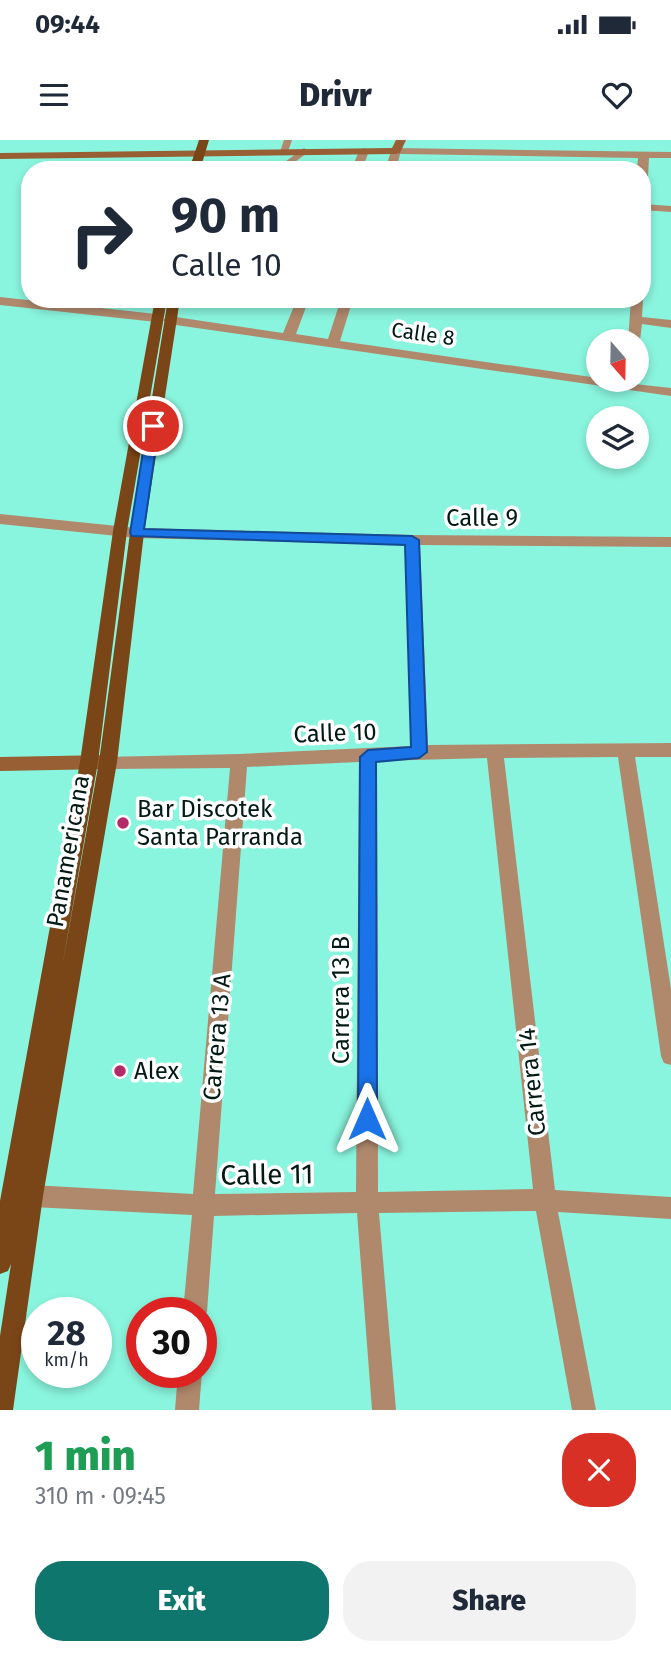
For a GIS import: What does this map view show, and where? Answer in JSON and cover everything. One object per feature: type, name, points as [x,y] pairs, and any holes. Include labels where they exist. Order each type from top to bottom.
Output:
[{"type":"main road","points":[[204,140],[209,148]]},
{"type":"main road","name":"Panamericana","points":[[1,1254],[89,762],[163,319],[162,308]]},
{"type":"main road","name":"Panamericana","points":[[163,319],[169,308]]},
{"type":"main road","name":"Panamericana","points":[[1,1410],[32,1196],[108,762],[128,532]]},
{"type":"street","points":[[0,156],[286,146],[304,151],[399,146],[671,155]]},
{"type":"street","points":[[644,156],[644,161]]},
{"type":"street","points":[[651,208],[671,209]]},
{"type":"street","name":"Calle 8","points":[[0,301],[21,303]]},
{"type":"street","name":"Calle 8","points":[[63,308],[586,376]]},
{"type":"street","points":[[288,337],[299,308]]},
{"type":"street","points":[[333,343],[345,308]]},
{"type":"street","points":[[635,329],[637,308]]},
{"type":"street","points":[[636,320],[671,324]]},
{"type":"street","name":"Calle 8","points":[[649,387],[671,392]]},
{"type":"street","name":"Calle 9","points":[[0,519],[128,532],[412,540],[671,542]]},
{"type":"street","points":[[412,540],[419,752]]},
{"type":"street","name":"Calle 10","points":[[0,764],[239,761],[368,757],[419,752],[671,750]]},
{"type":"street","name":"Carrera 14","points":[[495,751],[545,1199],[584,1410]]},
{"type":"street","points":[[626,752],[671,1056]]},
{"type":"street","name":"Carrera 13 B","points":[[368,757],[367,1203],[384,1410]]},
{"type":"street","name":"Carrera 13 A","points":[[196,1297],[239,761]]},
{"type":"street","name":"Calle 11","points":[[32,1196],[203,1205],[545,1199],[671,1208]]},
{"type":"street","points":[[187,1410],[189,1388]]},
{"type":"lane","points":[[290,161],[304,151]]},
{"type":"place","name":"Bar Discotek Santa Parranda","points":[[123,823]]},
{"type":"place","name":"Alex","points":[[120,1071]]},
{"type":"route","points":[[153,426],[137,533],[412,540],[419,752],[368,757],[367,1119]]}]
